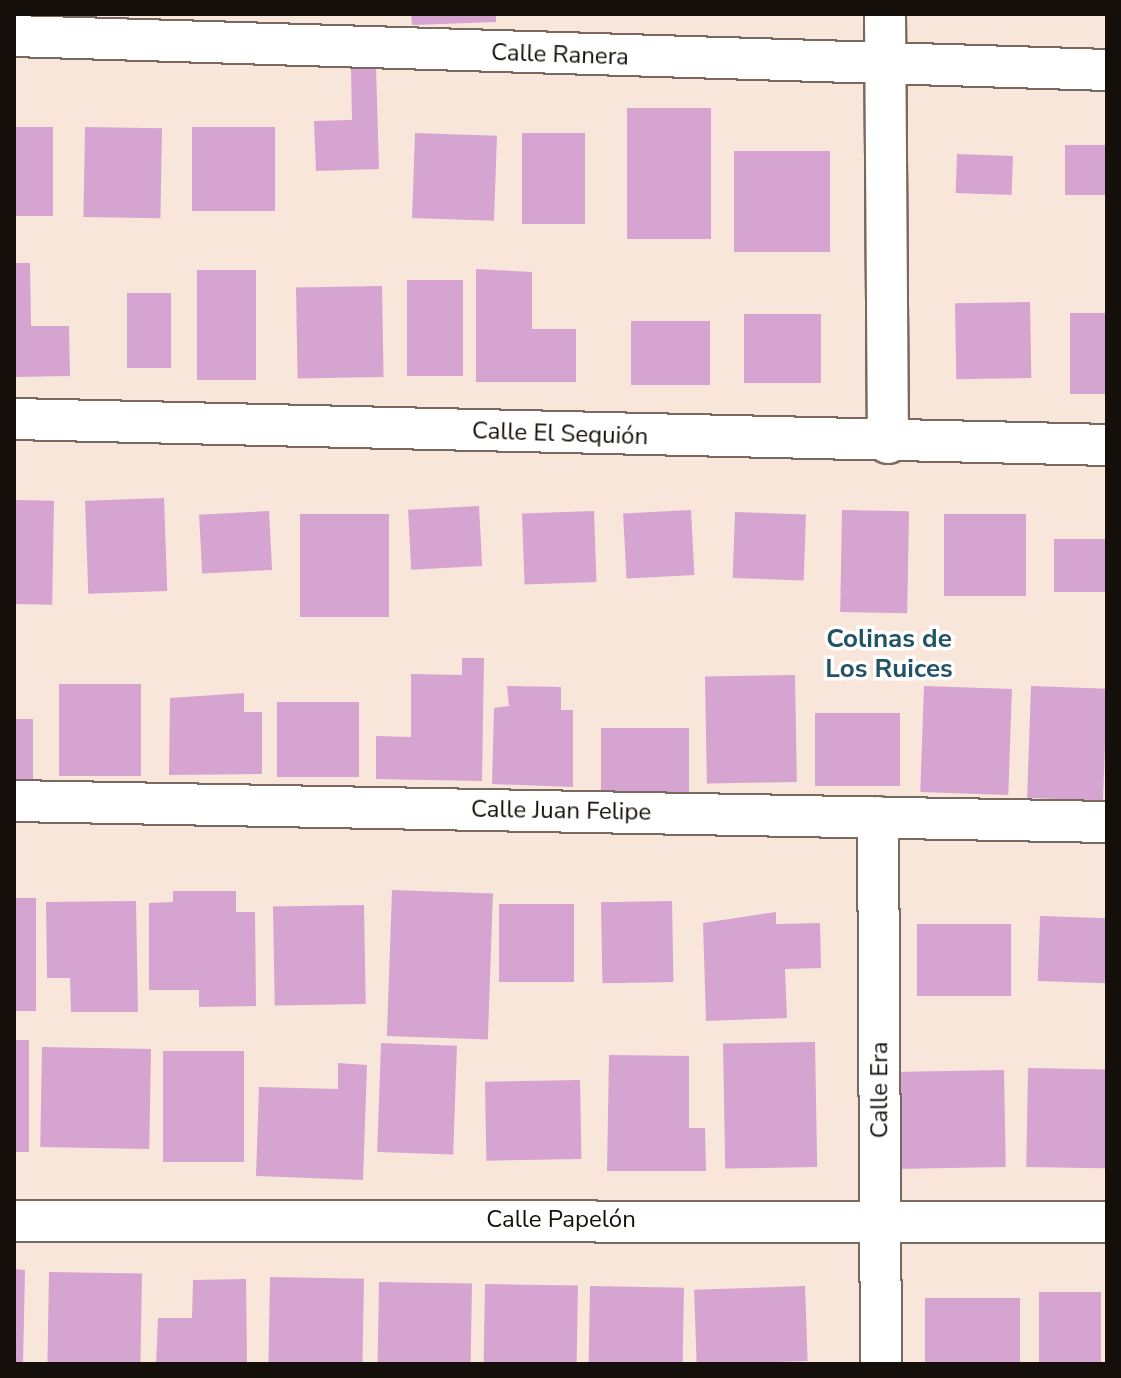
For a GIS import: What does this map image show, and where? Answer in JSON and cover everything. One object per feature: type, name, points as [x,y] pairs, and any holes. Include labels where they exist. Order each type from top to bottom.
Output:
[{"type":"street","points":[[885,14],[888,443]]},
{"type":"street","name":"Calle Ranera","points":[[14,36],[885,66],[1107,70]]},
{"type":"street","name":"Calle El Sequión","points":[[14,419],[888,443],[1107,445]]},
{"type":"street","name":"Calle Juan Felipe","points":[[14,801],[1107,822]]},
{"type":"street","name":"Calle Era","points":[[878,817],[881,1364]]},
{"type":"street","name":"Calle Papelón","points":[[14,1221],[881,1217],[1107,1222]]},
{"type":"building","points":[[411,14],[496,14],[496,22],[412,25]]},
{"type":"building","points":[[351,67],[376,67],[379,169],[316,171],[314,121],[352,120]]},
{"type":"building","points":[[627,108],[711,108],[711,239],[627,239]]},
{"type":"building","points":[[14,127],[53,127],[53,216],[14,216]]},
{"type":"building","points":[[85,127],[162,128],[160,218],[83,217]]},
{"type":"building","points":[[192,127],[275,127],[275,211],[192,211]]},
{"type":"building","points":[[415,133],[497,136],[494,221],[412,218]]},
{"type":"building","points":[[522,133],[585,133],[585,224],[522,224]]},
{"type":"building","points":[[1065,145],[1107,145],[1107,195],[1065,195]]},
{"type":"building","points":[[734,151],[830,151],[830,252],[734,252]]},
{"type":"building","points":[[957,154],[1013,156],[1012,195],[956,193]]},
{"type":"building","points":[[14,263],[30,263],[31,326],[69,326],[70,376],[14,377]]},
{"type":"building","points":[[476,269],[532,272],[532,329],[576,329],[576,382],[476,382]]},
{"type":"building","points":[[197,270],[256,270],[256,380],[197,380]]},
{"type":"building","points":[[407,280],[463,280],[463,376],[407,376]]},
{"type":"building","points":[[382,286],[384,377],[298,378],[296,288]]},
{"type":"building","points":[[127,293],[171,293],[171,368],[127,368]]},
{"type":"building","points":[[1030,302],[1031,378],[956,379],[955,303]]},
{"type":"building","points":[[1070,313],[1107,313],[1107,394],[1070,394]]},
{"type":"building","points":[[744,314],[821,314],[821,383],[744,383]]},
{"type":"building","points":[[631,321],[710,321],[710,385],[631,385]]},
{"type":"building","points":[[164,498],[167,591],[88,594],[85,501]]},
{"type":"building","points":[[14,500],[54,501],[52,605],[14,604]]},
{"type":"building","points":[[479,506],[482,566],[411,570],[408,510]]},
{"type":"building","points":[[691,510],[694,575],[626,578],[623,514]]},
{"type":"building","points":[[842,510],[909,511],[907,613],[840,612]]},
{"type":"building","points":[[269,511],[272,570],[202,574],[199,515]]},
{"type":"building","points":[[594,511],[596,582],[525,584],[522,514]]},
{"type":"building","points":[[735,512],[806,514],[804,580],[733,578]]},
{"type":"building","points":[[300,514],[389,514],[389,617],[300,617]]},
{"type":"building","points":[[944,514],[1026,514],[1026,596],[944,596]]},
{"type":"building","points":[[1054,539],[1107,539],[1107,592],[1054,592]]},
{"type":"building","points":[[462,658],[484,658],[482,781],[376,779],[376,736],[411,737],[411,674],[462,675]]},
{"type":"building","points":[[795,675],[797,782],[707,784],[705,677]]},
{"type":"building","points":[[59,684],[141,684],[141,776],[59,776]]},
{"type":"building","points":[[507,686],[561,687],[561,710],[573,710],[573,787],[492,784],[494,708],[509,706]]},
{"type":"building","points":[[924,686],[1012,689],[1008,795],[920,792]]},
{"type":"building","points":[[1031,686],[1107,689],[1103,801],[1027,798]]},
{"type":"building","points":[[244,693],[244,712],[262,712],[262,774],[169,775],[170,698]]},
{"type":"building","points":[[277,702],[359,702],[359,777],[277,777]]},
{"type":"building","points":[[815,713],[900,713],[900,786],[815,786]]},
{"type":"building","points":[[14,719],[33,719],[33,779],[14,779]]},
{"type":"building","points":[[601,728],[689,728],[689,810],[668,810],[668,792],[601,792]]},
{"type":"building","points":[[392,890],[493,894],[488,1039],[387,1036]]},
{"type":"building","points":[[173,891],[236,891],[236,912],[255,912],[256,1006],[199,1007],[199,990],[149,990],[149,903],[173,902]]},
{"type":"building","points":[[14,898],[36,898],[36,1011],[14,1011]]},
{"type":"building","points":[[136,901],[138,1012],[71,1012],[70,978],[47,978],[46,902]]},
{"type":"building","points":[[672,901],[673,982],[602,983],[601,902]]},
{"type":"building","points":[[499,904],[574,904],[574,982],[499,982]]},
{"type":"building","points":[[364,905],[366,1004],[275,1006],[273,907]]},
{"type":"building","points":[[776,912],[776,924],[820,923],[821,968],[785,969],[787,1018],[706,1021],[703,923]]},
{"type":"building","points":[[1040,916],[1107,918],[1105,983],[1038,981]]},
{"type":"building","points":[[917,924],[1011,924],[1011,996],[917,996]]},
{"type":"building","points":[[14,1040],[29,1040],[29,1152],[14,1152]]},
{"type":"building","points":[[815,1042],[817,1167],[725,1169],[723,1044]]},
{"type":"building","points":[[381,1043],[457,1046],[453,1155],[377,1152]]},
{"type":"building","points":[[42,1047],[151,1049],[149,1149],[40,1147]]},
{"type":"building","points":[[163,1051],[244,1051],[244,1162],[163,1162]]},
{"type":"building","points":[[609,1055],[689,1056],[689,1128],[705,1128],[706,1171],[607,1171]]},
{"type":"building","points":[[338,1063],[367,1065],[363,1180],[256,1176],[259,1087],[338,1089]]},
{"type":"building","points":[[1028,1068],[1107,1069],[1105,1168],[1026,1167]]},
{"type":"building","points":[[1004,1070],[1006,1167],[893,1169],[891,1072]]},
{"type":"building","points":[[580,1080],[581,1159],[486,1161],[485,1082]]},
{"type":"building","points":[[14,1269],[25,1270],[23,1364],[14,1364]]},
{"type":"building","points":[[49,1272],[142,1274],[140,1364],[47,1364]]},
{"type":"building","points":[[270,1277],[364,1279],[362,1364],[268,1364]]},
{"type":"building","points":[[246,1279],[247,1364],[156,1364],[158,1318],[192,1318],[193,1280]]},
{"type":"building","points":[[379,1282],[472,1284],[471,1364],[378,1364]]},
{"type":"building","points":[[485,1284],[578,1286],[577,1364],[484,1364]]},
{"type":"building","points":[[590,1286],[684,1288],[683,1364],[589,1364]]},
{"type":"building","points":[[805,1286],[808,1361],[697,1364],[694,1290]]},
{"type":"building","points":[[1039,1292],[1101,1292],[1101,1364],[1039,1364]]},
{"type":"building","points":[[925,1298],[1020,1298],[1020,1364],[925,1364]]},
{"type":"district","name":"Colinas de Los Ruices","points":[[889,654]]}]
